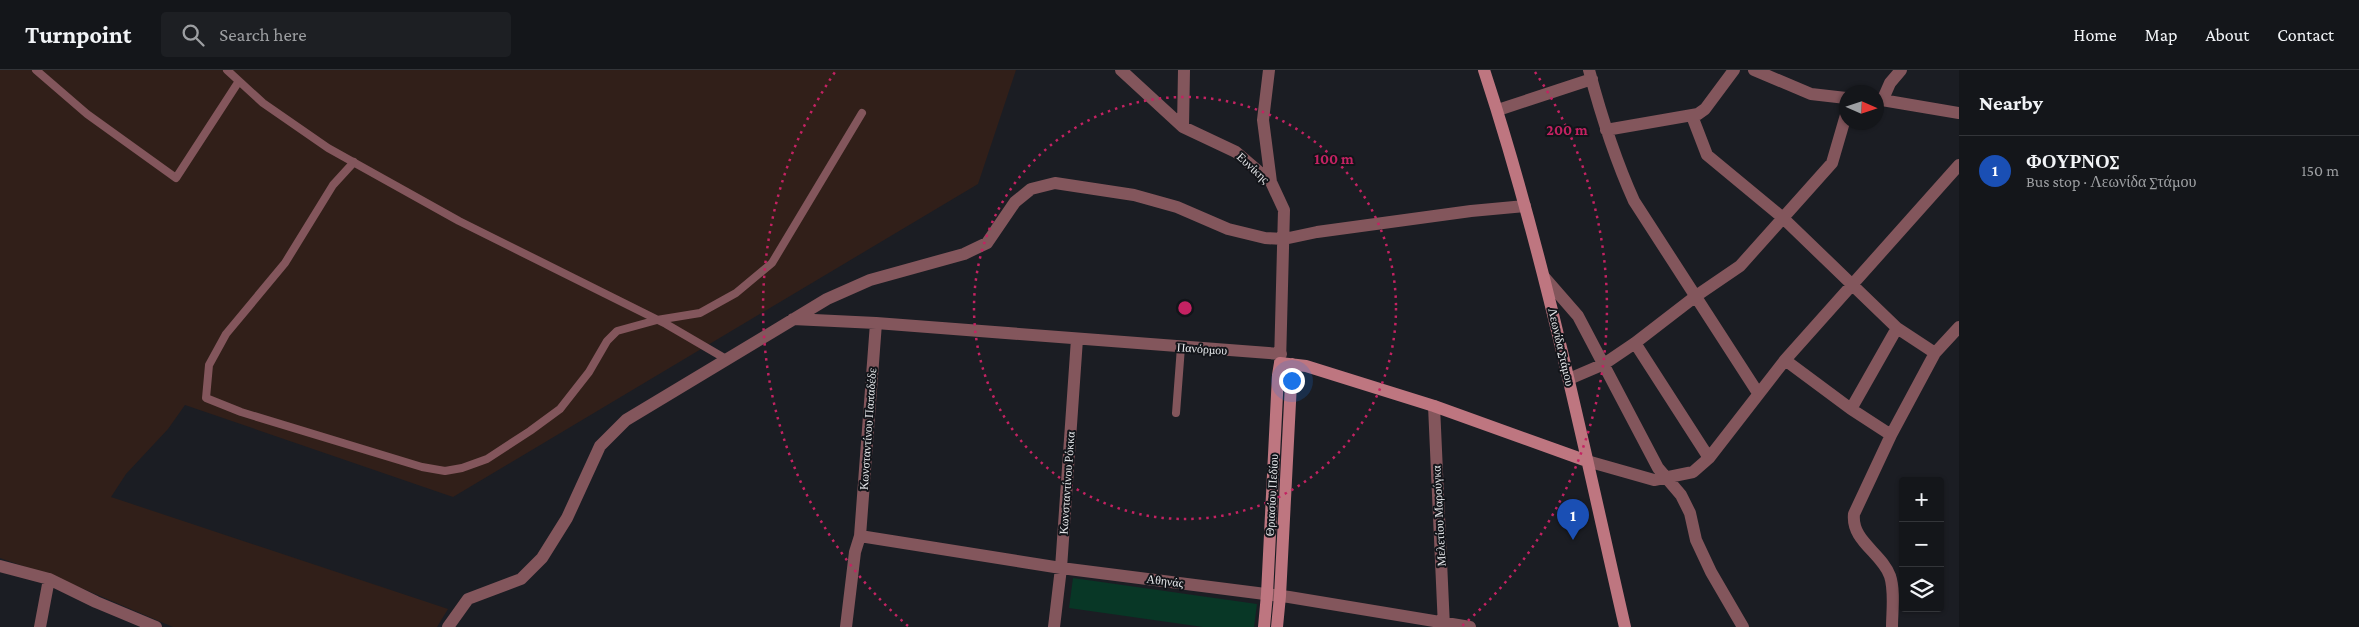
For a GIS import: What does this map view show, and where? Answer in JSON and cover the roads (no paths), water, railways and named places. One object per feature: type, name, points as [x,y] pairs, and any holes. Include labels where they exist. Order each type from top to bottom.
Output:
[{"type":"main road","name":"Λεωνίδα Στάμου","points":[[1484,70],[1498,110],[1544,277],[1625,627]]},
{"type":"main road","name":"Πανόρμου","points":[[1284,360],[1434,406],[1587,461]]},
{"type":"main road","name":"Θριασίου Πεδίου","points":[[1277,627],[1274,595],[1278,375],[1284,360]]},
{"type":"main road","name":"Θριασίου Πεδίου","points":[[1264,627],[1274,595]]},
{"type":"street","name":"Ευνίκης","points":[[1121,70],[1183,127],[1236,152],[1271,182],[1284,210],[1284,360]]},
{"type":"street","points":[[1183,127],[1184,70]]},
{"type":"street","points":[[1269,70],[1263,120],[1271,182]]},
{"type":"street","points":[[1606,130],[1692,116],[1705,109],[1734,70]]},
{"type":"street","points":[[1754,70],[1811,94],[1839,97]]},
{"type":"street","points":[[1884,93],[1901,70]]},
{"type":"street","points":[[1498,110],[1591,74],[1606,130],[1634,201],[1758,394]]},
{"type":"street","points":[[1884,100],[1959,113]]},
{"type":"street","points":[[1692,116],[1707,155],[1783,218],[1897,328],[1935,354]]},
{"type":"street","points":[[1569,379],[1604,364],[1740,266],[1832,163],[1842,130]]},
{"type":"street","points":[[1587,461],[1654,480],[1693,472],[1709,458],[1785,360],[1959,165]]},
{"type":"street","points":[[448,627],[468,598],[521,579],[542,558],[567,518],[600,446],[626,420],[827,299],[870,280],[964,254],[987,243],[1015,202],[1031,188],[1054,183],[1134,195],[1177,208],[1228,229],[1265,238],[1284,239],[1355,226],[1525,206]]},
{"type":"street","points":[[1544,277],[1578,316],[1658,468],[1681,495],[1690,513],[1696,540],[1710,572],[1742,627]]},
{"type":"street","name":"Πανόρμου","points":[[793,319],[876,323],[1077,338],[1181,347],[1284,360]]},
{"type":"street","name":"Κωνσταντίνου Παπαδέδε","points":[[846,627],[855,552],[860,536],[876,323]]},
{"type":"street","points":[[1892,627],[1891,578],[1858,533],[1854,522],[1854,514],[1891,435],[1935,354],[1959,326]]},
{"type":"street","points":[[1851,410],[1897,328]]},
{"type":"street","name":"Κωνσταντίνου Ρόκκα","points":[[1054,627],[1061,568],[1077,338]]},
{"type":"street","points":[[1635,343],[1709,458]]},
{"type":"street","points":[[1785,360],[1851,410],[1891,435]]},
{"type":"street","name":"Μελετίου Μαρούγκα","points":[[1434,406],[1444,625]]},
{"type":"street","name":"Αθηνάς","points":[[860,536],[1061,568],[1274,595],[1444,625],[1470,627]]},
{"type":"street","points":[[0,566],[49,579],[96,602],[156,627]]},
{"type":"street","points":[[40,627],[49,579]]},
{"type":"lane","points":[[36,70],[88,114],[176,178],[239,81]]},
{"type":"lane","points":[[227,70],[263,102],[328,148],[459,221],[657,320],[726,359]]},
{"type":"lane","points":[[354,162],[333,185],[285,263],[226,334],[209,364],[206,398],[227,407],[422,467],[445,471],[462,468],[487,458],[530,431],[560,409],[589,372],[607,341],[617,331],[657,320],[700,313],[736,293],[772,263],[862,113]]},
{"type":"lane","points":[[1176,413],[1181,347]]},
{"type":"place","name":"ΦΟΥΡΝΟΣ","points":[[1573,540]]}]
